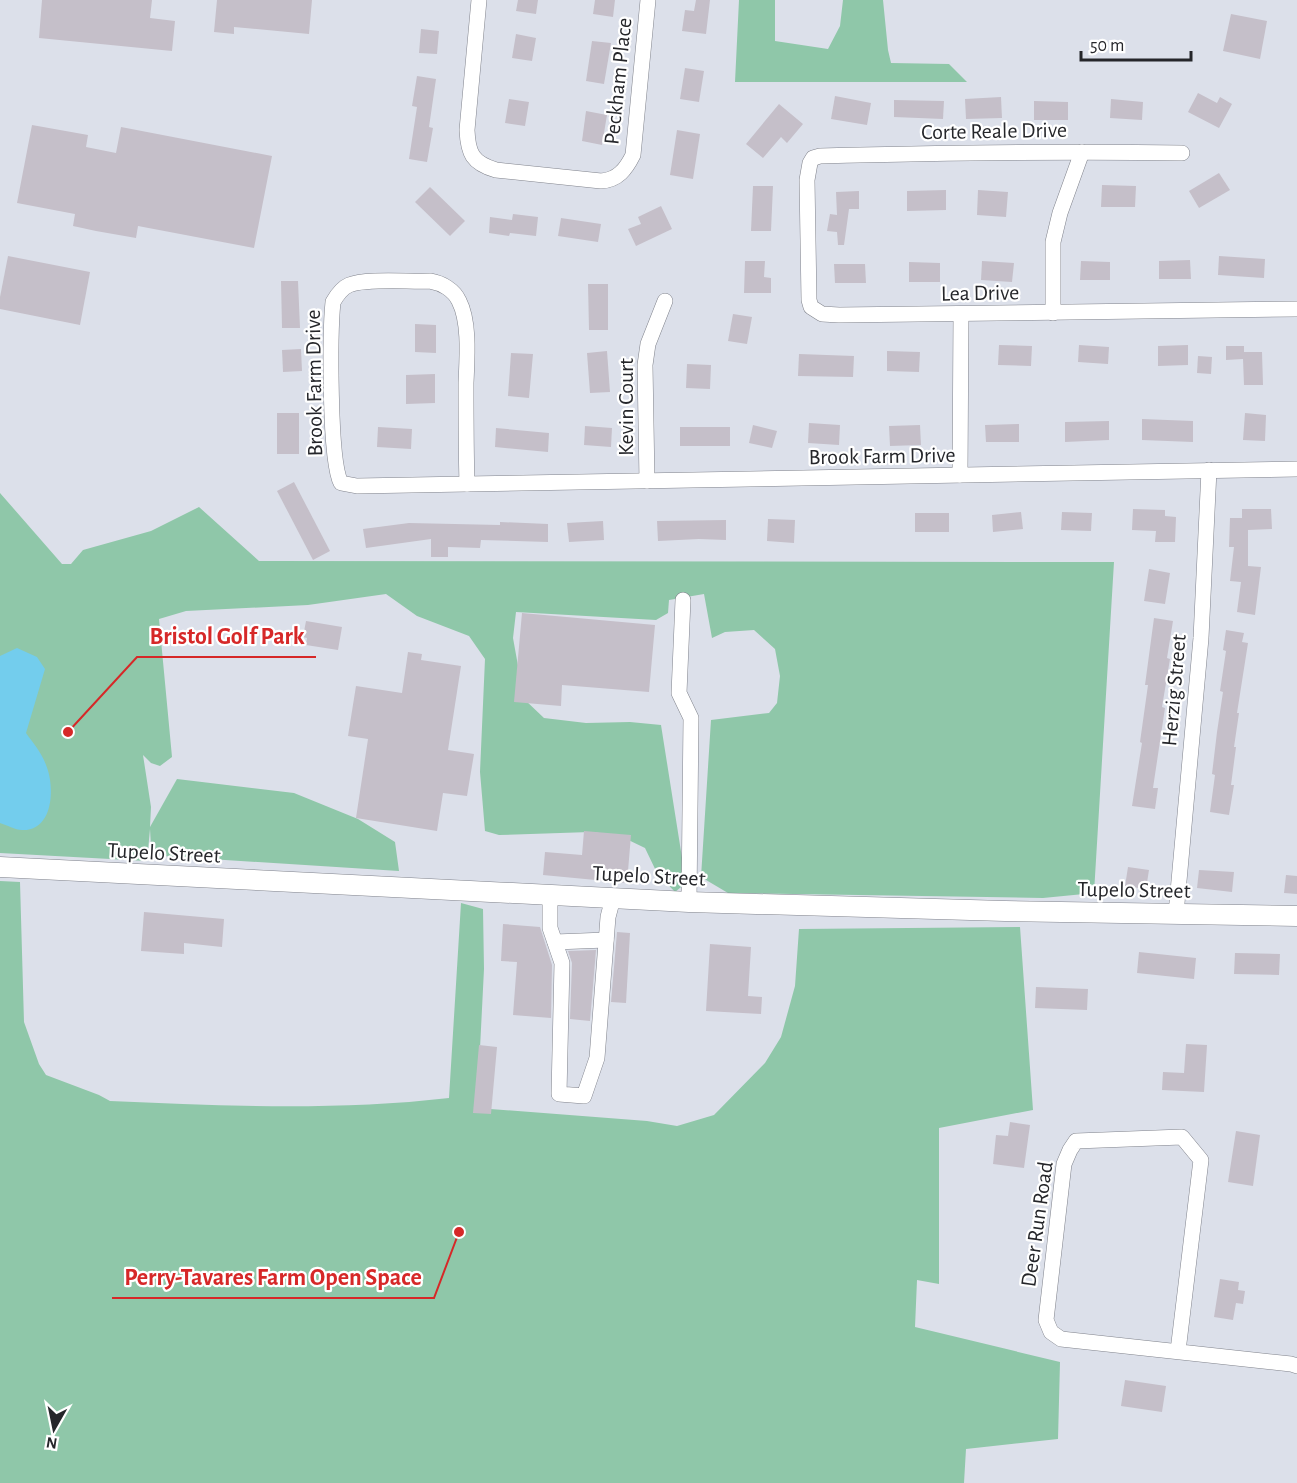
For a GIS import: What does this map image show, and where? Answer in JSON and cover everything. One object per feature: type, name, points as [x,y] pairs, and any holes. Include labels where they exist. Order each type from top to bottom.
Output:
[{"type":"main road","name":"Tupelo Street","points":[[0,867],[689,902],[1297,916]]},
{"type":"street","name":"Peckham Place","points":[[479,0],[466,141],[472,156],[482,166],[496,170],[602,181],[618,177],[633,155],[648,0]]},
{"type":"street","name":"Corte Reale Drive","points":[[810,163],[813,158],[820,156],[1082,152],[1182,153]]},
{"type":"street","points":[[1053,313],[1053,242],[1060,213],[1082,152]]},
{"type":"street","name":"Lea Drive","points":[[810,163],[806,192],[809,300],[811,307],[822,314],[961,315],[1297,309]]},
{"type":"street","name":"Brook Farm Drive","points":[[467,484],[467,344],[464,313],[459,299],[445,285],[430,281],[365,282],[346,287],[338,294],[333,308],[332,403],[337,470],[341,483],[357,486],[1297,469]]},
{"type":"street","name":"Kevin Court","points":[[647,481],[645,365],[648,344],[664,301]]},
{"type":"street","points":[[960,475],[961,315]]},
{"type":"street","name":"Herzig Street","points":[[1176,914],[1201,638],[1209,470]]},
{"type":"street","points":[[682,600],[679,693],[691,718],[689,902]]},
{"type":"street","points":[[550,895],[550,928],[562,963],[559,1094],[584,1096],[597,1058],[608,917],[613,898]]},
{"type":"street","points":[[555,942],[606,940]]},
{"type":"street","name":"Deer Run Road","points":[[1178,1351],[1201,1160],[1182,1137],[1076,1140],[1064,1164],[1047,1320],[1051,1332],[1061,1339],[1297,1366]]},
{"type":"green space","points":[[739,0],[775,0],[775,41],[828,49],[840,26],[843,0],[883,0],[891,63],[949,64],[967,82],[735,82]]},
{"type":"green space","points":[[0,493],[62,564],[71,564],[83,550],[151,531],[199,507],[259,561],[1114,562],[1094,893],[1043,898],[728,893],[701,877],[711,720],[769,713],[777,703],[780,676],[775,649],[754,630],[725,632],[712,638],[704,594],[669,600],[668,613],[656,620],[516,612],[513,638],[524,699],[544,718],[586,723],[630,722],[661,725],[686,883],[675,892],[657,873],[645,848],[618,835],[590,832],[499,835],[485,831],[480,772],[485,659],[469,636],[417,616],[386,594],[308,605],[186,611],[159,619],[172,757],[160,766],[151,763],[143,755],[151,807],[150,827],[177,779],[294,793],[358,819],[395,842],[399,871],[163,856],[151,846],[150,829],[147,861],[0,853]]},
{"type":"green space","points":[[0,881],[20,882],[24,1022],[39,1064],[46,1075],[110,1101],[237,1106],[322,1106],[449,1098],[461,903],[483,909],[484,969],[477,1108],[647,1121],[677,1126],[714,1115],[765,1063],[781,1037],[795,986],[799,929],[1020,927],[1033,1110],[939,1128],[939,1284],[917,1280],[915,1327],[1060,1362],[1058,1439],[966,1449],[964,1483],[0,1483]]},
{"type":"water","points":[[17,648],[37,657],[45,669],[26,733],[44,761],[51,784],[49,806],[41,823],[33,828],[22,830],[0,823],[0,656]]},
{"type":"building","points":[[42,0],[152,0],[150,18],[175,21],[172,51],[39,38]]},
{"type":"building","points":[[217,0],[312,0],[309,34],[234,27],[234,34],[214,32]]},
{"type":"building","points":[[518,0],[538,0],[536,14],[516,11]]},
{"type":"building","points":[[595,0],[615,0],[613,17],[593,14]]},
{"type":"building","points":[[696,0],[710,0],[706,34],[682,31],[685,10],[694,11]]},
{"type":"building","points":[[1231,14],[1267,21],[1260,59],[1223,51]]},
{"type":"building","points":[[421,29],[439,31],[437,54],[419,53]]},
{"type":"building","points":[[516,34],[536,38],[532,61],[512,58]]},
{"type":"building","points":[[592,41],[611,43],[604,84],[586,81]]},
{"type":"building","points":[[685,68],[704,71],[699,102],[680,99]]},
{"type":"building","points":[[417,76],[436,79],[429,127],[433,128],[427,162],[409,159],[417,107],[412,106]]},
{"type":"building","points":[[1198,93],[1217,103],[1220,97],[1232,104],[1219,128],[1188,112]]},
{"type":"building","points":[[835,96],[871,103],[867,125],[831,119]]},
{"type":"building","points":[[1001,97],[1002,118],[966,119],[965,99]]},
{"type":"building","points":[[509,99],[529,102],[525,126],[505,123]]},
{"type":"building","points":[[1111,99],[1143,102],[1142,120],[1110,118]]},
{"type":"building","points":[[894,100],[944,101],[943,119],[894,117]]},
{"type":"building","points":[[1034,101],[1068,102],[1068,120],[1034,120]]},
{"type":"building","points":[[779,104],[803,124],[787,143],[781,137],[763,158],[746,144]]},
{"type":"building","points":[[586,111],[607,115],[602,145],[582,141]]},
{"type":"building","points":[[32,125],[88,135],[86,147],[116,153],[121,127],[272,156],[254,248],[138,226],[136,238],[96,231],[73,226],[75,214],[17,203]]},
{"type":"building","points":[[677,130],[700,134],[693,179],[670,175]]},
{"type":"building","points":[[1219,173],[1230,190],[1199,208],[1189,191]]},
{"type":"building","points":[[1102,185],[1136,186],[1135,207],[1101,207]]},
{"type":"building","points":[[753,186],[773,186],[771,231],[751,231]]},
{"type":"building","points":[[430,187],[465,221],[450,236],[415,202]]},
{"type":"building","points":[[946,190],[946,210],[907,211],[907,191]]},
{"type":"building","points":[[978,190],[1008,192],[1006,217],[977,215]]},
{"type":"building","points":[[859,191],[859,209],[849,209],[844,245],[838,245],[837,232],[827,231],[830,214],[837,215],[836,192]]},
{"type":"building","points":[[661,206],[672,229],[636,246],[628,229],[641,224],[638,217]]},
{"type":"building","points":[[513,214],[538,217],[536,236],[489,233],[490,217],[512,220]]},
{"type":"building","points":[[561,218],[601,224],[598,242],[558,236]]},
{"type":"building","points":[[8,256],[90,272],[80,325],[0,309]]},
{"type":"building","points":[[1219,256],[1265,259],[1264,278],[1218,275]]},
{"type":"building","points":[[1190,260],[1191,279],[1159,279],[1159,261]]},
{"type":"building","points":[[745,261],[765,261],[764,277],[771,278],[771,293],[744,293]]},
{"type":"building","points":[[982,261],[1014,263],[1012,282],[981,280]]},
{"type":"building","points":[[1081,261],[1110,262],[1110,280],[1080,280]]},
{"type":"building","points":[[909,262],[940,263],[940,282],[909,282]]},
{"type":"building","points":[[834,264],[865,264],[866,283],[835,283]]},
{"type":"building","points":[[281,281],[298,281],[300,328],[282,328]]},
{"type":"building","points":[[588,284],[608,284],[608,330],[589,330]]},
{"type":"building","points":[[733,314],[752,317],[747,344],[728,341]]},
{"type":"building","points":[[415,324],[436,325],[436,353],[415,352]]},
{"type":"building","points":[[999,345],[1032,346],[1031,366],[998,365]]},
{"type":"building","points":[[1079,345],[1109,347],[1108,364],[1078,362]]},
{"type":"building","points":[[1188,345],[1188,365],[1158,366],[1158,346]]},
{"type":"building","points":[[1226,346],[1244,346],[1244,352],[1262,352],[1263,385],[1244,385],[1243,359],[1226,360]]},
{"type":"building","points":[[301,349],[302,371],[283,372],[282,350]]},
{"type":"building","points":[[607,351],[610,392],[590,393],[587,353]]},
{"type":"building","points":[[887,351],[920,352],[919,372],[887,371]]},
{"type":"building","points":[[511,353],[533,354],[529,398],[508,396]]},
{"type":"building","points":[[799,354],[854,356],[853,377],[798,376]]},
{"type":"building","points":[[1198,356],[1212,357],[1211,374],[1197,373]]},
{"type":"building","points":[[687,364],[711,365],[710,389],[686,388]]},
{"type":"building","points":[[435,374],[435,403],[406,404],[406,375]]},
{"type":"building","points":[[277,413],[299,413],[299,454],[277,454]]},
{"type":"building","points":[[1245,413],[1266,415],[1265,441],[1243,440]]},
{"type":"building","points":[[1142,419],[1193,421],[1193,442],[1142,440]]},
{"type":"building","points":[[1109,421],[1109,440],[1065,442],[1065,422]]},
{"type":"building","points":[[809,423],[840,425],[839,445],[808,443]]},
{"type":"building","points":[[1019,424],[1019,442],[986,442],[985,425]]},
{"type":"building","points":[[753,425],[777,431],[772,448],[749,443]]},
{"type":"building","points":[[920,425],[921,445],[890,446],[889,426]]},
{"type":"building","points":[[585,426],[612,428],[611,447],[584,445]]},
{"type":"building","points":[[378,427],[412,429],[411,449],[377,447]]},
{"type":"building","points":[[680,427],[730,427],[730,446],[680,446]]},
{"type":"building","points":[[496,428],[549,433],[548,452],[495,447]]},
{"type":"building","points":[[294,482],[330,551],[313,560],[277,491]]},
{"type":"building","points":[[1133,509],[1165,510],[1165,516],[1176,517],[1175,542],[1155,542],[1156,531],[1132,530]]},
{"type":"building","points":[[1242,509],[1271,509],[1272,529],[1248,530],[1248,566],[1261,567],[1255,615],[1237,612],[1241,582],[1230,581],[1234,547],[1229,547],[1230,518],[1242,518]]},
{"type":"building","points":[[1021,512],[1023,529],[993,532],[992,515]]},
{"type":"building","points":[[1062,512],[1092,513],[1091,531],[1061,530]]},
{"type":"building","points":[[915,513],[949,513],[949,532],[915,532]]},
{"type":"building","points":[[768,519],[795,520],[794,543],[767,541]]},
{"type":"building","points":[[726,520],[726,540],[658,541],[657,521]]},
{"type":"building","points":[[603,521],[604,540],[569,542],[567,523]]},
{"type":"building","points":[[500,522],[548,524],[548,542],[481,540],[480,548],[448,547],[448,557],[431,557],[431,539],[366,548],[363,529],[409,523],[500,525]]},
{"type":"building","points":[[1149,569],[1170,573],[1165,604],[1144,601]]},
{"type":"building","points":[[522,613],[655,625],[649,692],[562,685],[561,706],[514,702]]},
{"type":"building","points":[[1154,618],[1173,621],[1167,658],[1170,659],[1162,707],[1165,708],[1153,788],[1158,788],[1155,809],[1132,806],[1142,743],[1140,742],[1148,685],[1145,685]]},
{"type":"building","points":[[306,621],[342,627],[338,650],[306,645],[307,638],[303,637]]},
{"type":"building","points":[[1226,630],[1244,633],[1242,642],[1248,643],[1237,713],[1239,713],[1231,785],[1234,785],[1229,815],[1210,812],[1215,775],[1212,774],[1223,692],[1220,691],[1226,651],[1223,650]]},
{"type":"building","points":[[408,652],[422,654],[421,660],[461,666],[448,750],[474,754],[467,796],[443,793],[437,831],[356,818],[368,739],[348,736],[356,686],[402,693]]},
{"type":"building","points":[[584,831],[631,835],[627,883],[543,875],[545,852],[582,855]]},
{"type":"building","points":[[1128,867],[1149,870],[1146,889],[1125,886]]},
{"type":"building","points":[[1199,870],[1234,872],[1232,892],[1197,888]]},
{"type":"building","points":[[1286,875],[1297,876],[1297,894],[1284,893]]},
{"type":"building","points":[[144,912],[224,919],[222,947],[184,943],[184,954],[141,951]]},
{"type":"building","points":[[503,924],[540,927],[552,965],[551,1018],[513,1015],[517,962],[501,961]]},
{"type":"building","points":[[617,932],[630,933],[626,1003],[611,1002]]},
{"type":"building","points":[[710,944],[751,947],[748,996],[762,997],[761,1014],[706,1011]]},
{"type":"building","points":[[596,950],[590,1021],[570,1019],[572,963],[568,951]]},
{"type":"building","points":[[1139,952],[1196,958],[1194,979],[1137,973]]},
{"type":"building","points":[[1235,953],[1280,954],[1279,975],[1234,974]]},
{"type":"building","points":[[1036,987],[1088,989],[1087,1010],[1035,1008]]},
{"type":"building","points":[[1186,1044],[1207,1045],[1204,1092],[1162,1090],[1163,1072],[1184,1073]]},
{"type":"building","points":[[479,1045],[497,1047],[491,1114],[473,1113]]},
{"type":"building","points":[[1010,1122],[1030,1125],[1024,1168],[993,1164],[996,1135],[1008,1136]]},
{"type":"building","points":[[1236,1131],[1260,1135],[1253,1186],[1228,1182]]},
{"type":"building","points":[[1220,1279],[1239,1282],[1238,1290],[1245,1291],[1243,1304],[1236,1303],[1233,1320],[1214,1317]]},
{"type":"building","points":[[1125,1380],[1166,1386],[1162,1412],[1121,1406]]},
{"type":"place","name":"Bristol Golf Park","points":[[68,732]]},
{"type":"place","name":"Perry-Tavares Farm Open Space","points":[[459,1232]]}]
